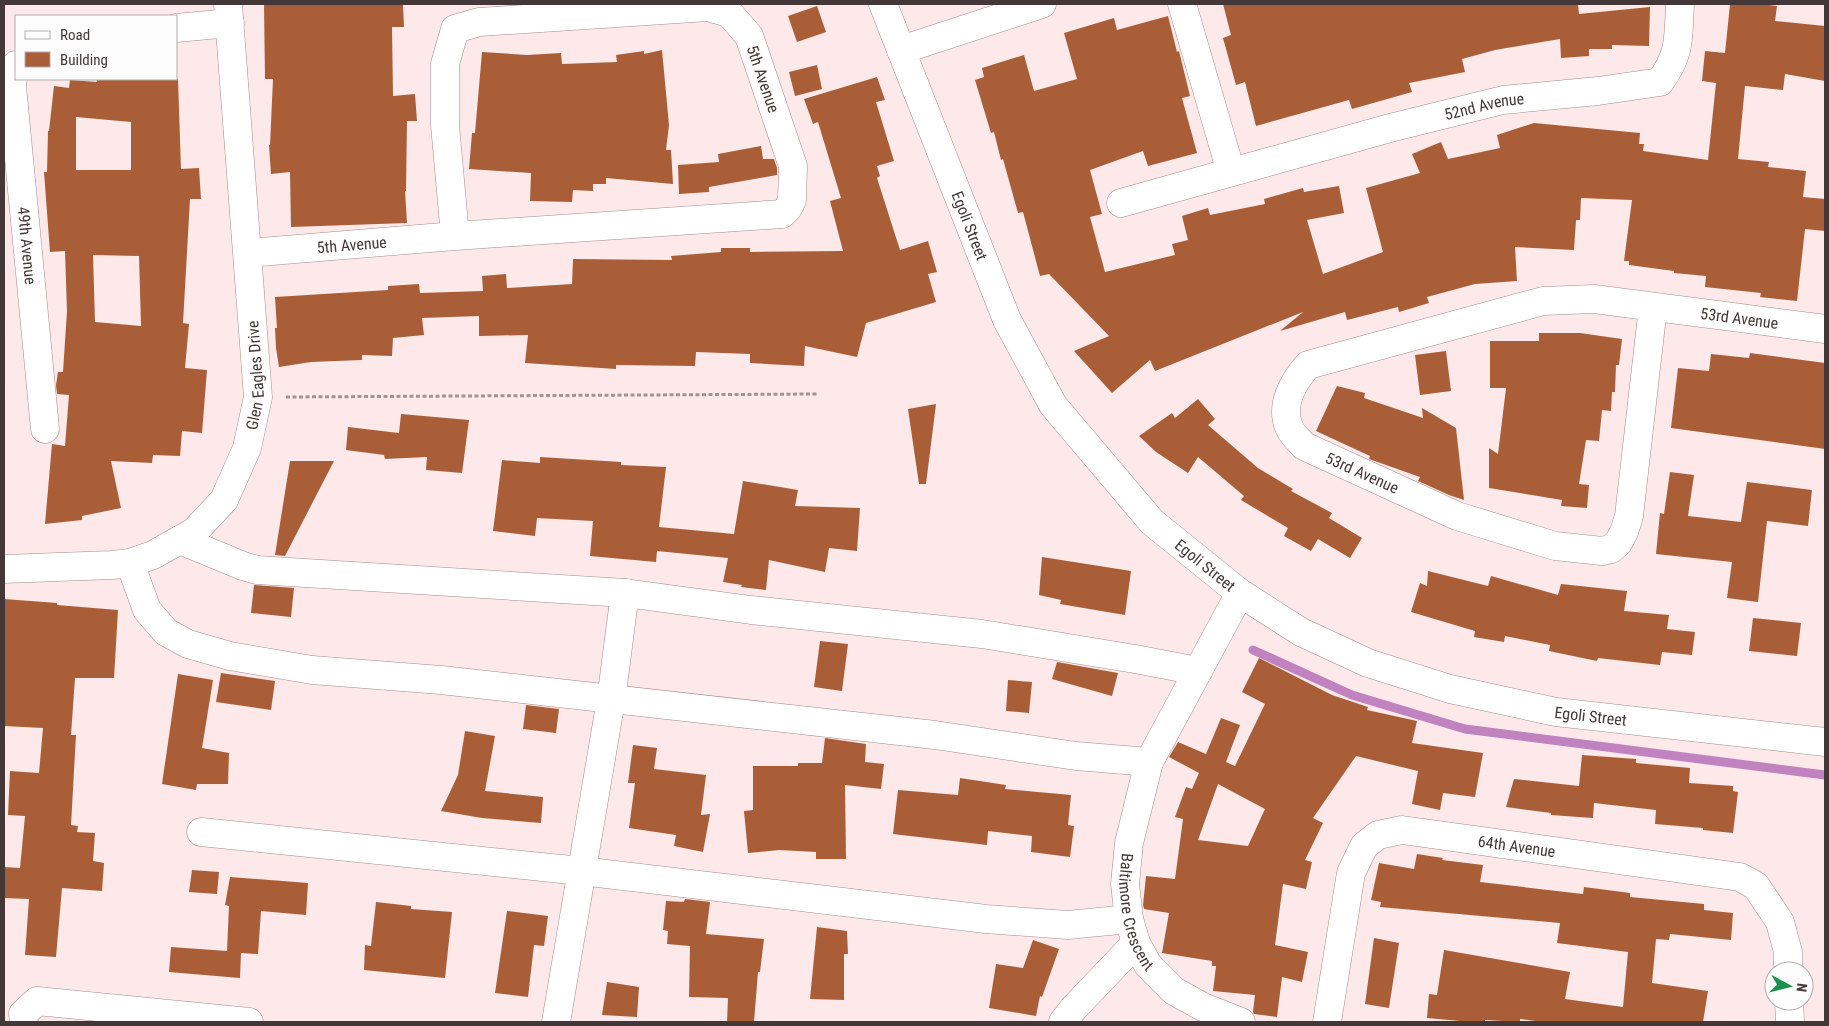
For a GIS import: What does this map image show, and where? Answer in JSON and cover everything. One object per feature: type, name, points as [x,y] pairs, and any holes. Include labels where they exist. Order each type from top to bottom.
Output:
[{"type":"street","name":"Egoli Street","points":[[883,4],[1007,320],[1052,405],[1152,522],[1240,593],[1301,632],[1368,663],[1450,689],[1556,712],[1825,742]]},
{"type":"street","points":[[901,50],[1042,4]]},
{"type":"street","points":[[1182,4],[1231,172]]},
{"type":"street","name":"52nd Avenue","points":[[1121,203],[1390,128],[1503,100],[1607,90],[1660,82],[1671,67],[1678,49],[1680,4]]},
{"type":"street","name":"5th Avenue","points":[[248,253],[455,236],[782,214],[792,200],[793,166],[749,36],[729,13],[708,7],[479,22],[455,29],[445,64],[445,125],[455,236]]},
{"type":"street","points":[[178,27],[229,13]]},
{"type":"street","name":"Glen Eagles Drive","points":[[4,569],[130,563],[153,554],[194,532],[224,500],[247,448],[258,397],[229,13]]},
{"type":"street","name":"49th Avenue","points":[[15,66],[12,86],[45,428]]},
{"type":"street","name":"53rd Avenue","points":[[1653,307],[1629,516],[1618,543],[1602,551],[1555,546],[1457,516],[1304,446],[1288,426],[1286,403],[1290,390],[1308,366],[1543,301],[1594,299],[1825,329]]},
{"type":"street","points":[[180,540],[236,564],[256,570],[625,593],[751,610],[982,634],[1198,671]]},
{"type":"street","points":[[130,563],[147,610],[166,632],[188,644],[222,654],[312,670],[441,680],[935,735],[1076,756],[1149,762]]},
{"type":"street","points":[[556,1022],[612,700],[625,593]]},
{"type":"street","name":"Baltimore Crescent","points":[[1240,593],[1149,762],[1129,842],[1125,884],[1132,931],[1148,965],[1202,1015],[1241,1022]]},
{"type":"street","name":"64th Avenue","points":[[1327,1022],[1351,873],[1364,846],[1378,835],[1402,830],[1740,877],[1756,886],[1780,922],[1788,952],[1788,961]]},
{"type":"street","points":[[201,832],[581,871],[986,918],[1132,931]]},
{"type":"street","points":[[1063,1022],[1132,931]]},
{"type":"street","points":[[24,1022],[23,1014],[37,1000],[248,1022]]},
{"type":"path","points":[[258,397],[819,394]]},
{"type":"building","points":[[264,4],[403,4],[404,27],[392,27],[393,96],[415,94],[417,121],[407,121],[405,191],[407,223],[291,227],[290,172],[271,174],[269,145],[273,79],[265,79]]},
{"type":"building","points":[[1223,4],[1578,4],[1579,14],[1650,7],[1649,46],[1612,45],[1612,49],[1589,49],[1589,56],[1561,58],[1560,39],[1495,50],[1462,59],[1465,72],[1409,83],[1412,92],[1352,109],[1349,100],[1256,126],[1245,82],[1236,85],[1223,38],[1231,35]]},
{"type":"building","points":[[1730,4],[1777,6],[1775,21],[1825,26],[1825,81],[1785,74],[1783,90],[1745,86],[1738,159],[1769,162],[1768,167],[1806,171],[1803,197],[1825,199],[1825,231],[1805,229],[1797,301],[1760,297],[1761,293],[1705,287],[1706,276],[1674,273],[1674,271],[1629,265],[1629,261],[1624,261],[1632,200],[1581,198],[1580,220],[1576,220],[1574,250],[1515,247],[1517,281],[1475,284],[1427,297],[1429,303],[1399,312],[1398,307],[1347,320],[1345,312],[1280,331],[1303,312],[1155,371],[1150,360],[1112,393],[1074,351],[1109,336],[1049,274],[1040,276],[1023,212],[1018,213],[1003,159],[1001,160],[994,132],[991,133],[975,80],[984,77],[982,68],[1024,55],[1034,91],[1077,79],[1064,33],[1114,18],[1117,30],[1168,16],[1190,96],[1182,98],[1197,153],[1148,166],[1143,151],[1090,170],[1102,214],[1090,217],[1105,272],[1175,255],[1172,244],[1188,240],[1182,216],[1208,208],[1210,215],[1265,204],[1264,199],[1303,188],[1304,192],[1339,186],[1344,213],[1307,220],[1323,274],[1383,252],[1366,188],[1420,173],[1412,154],[1441,142],[1448,159],[1500,148],[1497,135],[1534,123],[1640,133],[1639,144],[1644,144],[1643,151],[1708,160],[1716,83],[1702,81],[1705,51],[1725,53]]},
{"type":"building","points":[[817,6],[826,32],[797,42],[788,16]]},
{"type":"building","points":[[662,50],[669,125],[666,150],[671,150],[673,184],[606,178],[606,184],[593,184],[593,191],[573,190],[572,202],[530,201],[531,173],[469,169],[472,133],[475,133],[482,52],[527,55],[561,53],[562,64],[617,62],[616,55],[644,51],[644,54]]},
{"type":"building","points":[[817,65],[822,89],[795,96],[789,72]]},
{"type":"building","points":[[877,77],[885,100],[876,102],[894,161],[877,166],[880,176],[877,178],[900,250],[928,241],[937,272],[928,274],[936,302],[866,323],[857,357],[805,346],[804,366],[750,363],[750,354],[696,352],[695,366],[616,365],[616,369],[525,363],[528,335],[479,336],[479,316],[422,318],[424,335],[393,338],[392,356],[362,355],[362,360],[311,362],[279,367],[276,348],[275,297],[388,290],[388,286],[419,284],[420,293],[483,291],[482,276],[506,274],[507,288],[572,284],[573,259],[672,260],[671,256],[721,252],[721,248],[750,248],[750,252],[843,251],[830,201],[841,198],[818,122],[813,124],[804,99]]},
{"type":"building","points":[[178,79],[181,169],[199,168],[201,199],[190,199],[183,323],[189,324],[185,368],[207,370],[202,433],[182,431],[180,456],[153,455],[152,463],[111,461],[121,508],[82,516],[82,520],[45,524],[52,444],[65,446],[69,395],[57,394],[56,385],[58,372],[63,372],[67,311],[65,251],[50,252],[44,172],[47,172],[48,131],[54,86],[69,88],[70,80],[97,82],[97,80]],"holes":[[[76,117],[131,122],[131,170],[76,170]],[[93,255],[139,256],[141,326],[95,322]]]},
{"type":"building","points":[[761,146],[763,159],[774,159],[777,175],[709,187],[709,192],[679,194],[678,165],[719,162],[718,154]]},
{"type":"building","points":[[1539,333],[1580,333],[1622,339],[1619,365],[1616,365],[1615,392],[1612,392],[1611,411],[1602,410],[1599,441],[1586,440],[1579,484],[1589,485],[1587,508],[1561,506],[1562,500],[1489,488],[1489,448],[1498,454],[1506,388],[1490,388],[1490,341],[1539,341]]},
{"type":"building","points":[[1446,351],[1451,391],[1420,395],[1415,355]]},
{"type":"building","points":[[1750,353],[1825,363],[1825,449],[1671,428],[1678,368],[1709,371],[1711,354],[1749,358]]},
{"type":"building","points":[[1337,386],[1365,393],[1364,398],[1423,418],[1422,408],[1456,428],[1464,500],[1418,481],[1420,477],[1369,459],[1370,456],[1316,431]]},
{"type":"building","points":[[1198,399],[1215,419],[1208,425],[1258,468],[1293,489],[1291,491],[1332,513],[1329,518],[1362,538],[1350,558],[1318,539],[1311,551],[1284,536],[1288,528],[1241,500],[1244,496],[1198,457],[1188,473],[1156,452],[1139,436],[1172,413],[1175,418]]},
{"type":"building","points":[[936,404],[926,484],[919,484],[908,409]]},
{"type":"building","points":[[401,414],[469,420],[462,473],[426,470],[427,457],[385,459],[384,455],[346,450],[348,427],[399,433]]},
{"type":"building","points":[[540,457],[621,462],[621,465],[666,467],[659,527],[734,534],[743,481],[798,490],[795,506],[860,508],[857,551],[829,548],[825,572],[769,560],[766,590],[741,587],[742,585],[723,582],[728,558],[657,551],[656,562],[590,556],[593,521],[537,518],[535,536],[493,531],[502,460],[540,463]]},
{"type":"building","points":[[290,461],[334,461],[285,556],[275,555]]},
{"type":"building","points":[[1670,472],[1694,475],[1688,516],[1741,522],[1747,482],[1812,490],[1808,526],[1767,521],[1758,602],[1727,598],[1732,562],[1656,554],[1660,513],[1664,514]]},
{"type":"building","points":[[1042,557],[1131,571],[1125,615],[1060,604],[1061,600],[1039,595]]},
{"type":"building","points":[[1428,571],[1488,586],[1491,576],[1558,595],[1561,584],[1627,591],[1624,611],[1669,615],[1667,629],[1695,632],[1692,655],[1662,652],[1660,665],[1598,658],[1597,661],[1549,651],[1550,645],[1505,636],[1504,642],[1474,637],[1475,631],[1411,612],[1420,583],[1427,586]]},
{"type":"building","points":[[254,585],[294,588],[291,617],[251,613]]},
{"type":"building","points":[[4,599],[118,610],[114,678],[75,678],[71,735],[76,735],[71,825],[78,826],[77,832],[95,833],[93,861],[104,863],[102,891],[62,888],[56,957],[25,955],[29,899],[4,898],[4,867],[20,868],[25,816],[8,815],[10,771],[39,773],[43,728],[4,726]]},
{"type":"building","points":[[1753,618],[1801,623],[1797,656],[1749,651]]},
{"type":"building","points":[[820,641],[848,644],[842,691],[814,687]]},
{"type":"building","points":[[1259,658],[1332,695],[1368,707],[1367,710],[1417,721],[1412,743],[1483,753],[1475,797],[1443,793],[1440,810],[1412,804],[1418,771],[1356,756],[1313,818],[1323,823],[1305,860],[1312,862],[1306,889],[1283,884],[1275,945],[1308,952],[1302,982],[1282,977],[1277,1017],[1254,1014],[1255,995],[1213,991],[1216,966],[1212,966],[1212,961],[1162,953],[1169,913],[1144,909],[1143,905],[1146,876],[1175,879],[1183,819],[1175,817],[1186,787],[1192,789],[1199,773],[1169,757],[1178,742],[1206,754],[1221,718],[1240,725],[1226,762],[1235,766],[1265,704],[1242,692]],"holes":[[[1218,784],[1265,809],[1248,846],[1198,840]]]},
{"type":"building","points":[[1057,662],[1118,673],[1112,696],[1052,679]]},
{"type":"building","points":[[221,673],[275,681],[271,710],[216,702]]},
{"type":"building","points":[[178,674],[213,680],[202,748],[229,753],[228,784],[197,784],[196,790],[162,784]]},
{"type":"building","points":[[1008,680],[1032,682],[1029,713],[1006,711]]},
{"type":"building","points":[[526,705],[559,709],[556,733],[523,729]]},
{"type":"building","points":[[465,731],[495,736],[485,791],[543,797],[541,823],[482,818],[441,811],[458,775]]},
{"type":"building","points":[[825,738],[866,744],[865,762],[884,764],[881,789],[845,785],[846,859],[816,859],[816,852],[779,850],[748,853],[744,811],[753,810],[753,766],[798,766],[798,763],[822,763]]},
{"type":"building","points":[[633,745],[657,748],[654,769],[706,775],[701,815],[710,814],[703,852],[674,846],[676,835],[629,828],[635,783],[628,783]]},
{"type":"building","points":[[1582,755],[1636,759],[1636,763],[1690,768],[1689,783],[1733,786],[1733,791],[1738,792],[1733,833],[1703,830],[1703,828],[1655,824],[1656,810],[1594,803],[1593,818],[1551,815],[1551,813],[1506,807],[1514,779],[1579,786]]},
{"type":"building","points":[[960,778],[1006,785],[1005,789],[1071,795],[1068,825],[1074,826],[1070,857],[1031,852],[1032,836],[988,831],[987,845],[893,834],[898,790],[958,795]]},
{"type":"building","points":[[1417,854],[1443,858],[1442,860],[1483,865],[1480,882],[1583,894],[1584,887],[1630,893],[1630,897],[1704,904],[1704,910],[1733,913],[1731,940],[1670,934],[1669,940],[1656,939],[1652,983],[1708,991],[1703,1022],[1543,1022],[1520,1019],[1520,1022],[1485,1020],[1485,1022],[1471,1022],[1427,1018],[1429,994],[1437,995],[1444,950],[1570,972],[1565,999],[1623,1007],[1628,952],[1557,943],[1560,923],[1380,907],[1381,902],[1371,900],[1379,863],[1414,869]]},
{"type":"building","points":[[192,870],[219,872],[217,894],[189,892]]},
{"type":"building","points":[[230,877],[308,883],[306,915],[261,911],[258,954],[241,953],[240,978],[169,972],[171,947],[227,951],[229,906],[225,905]]},
{"type":"building","points":[[685,899],[710,902],[706,934],[764,939],[760,972],[758,972],[754,1022],[727,1022],[728,998],[689,997],[690,946],[667,944],[668,931],[663,930],[666,901],[684,902]]},
{"type":"building","points":[[376,902],[411,906],[411,909],[452,912],[445,978],[364,970],[365,945],[371,946]]},
{"type":"building","points":[[507,911],[548,916],[544,946],[534,945],[528,997],[495,993]]},
{"type":"building","points":[[817,927],[847,931],[848,954],[844,954],[844,1000],[810,999]]},
{"type":"building","points":[[1374,938],[1399,943],[1389,1008],[1365,1004]]},
{"type":"building","points":[[1033,940],[1059,949],[1042,997],[1040,996],[1036,1016],[989,1008],[996,964],[1023,968]]},
{"type":"building","points":[[607,982],[639,987],[637,1017],[602,1015]]},
{"type":"waterway","points":[[1253,650],[1352,695],[1465,729],[1825,775]]}]
